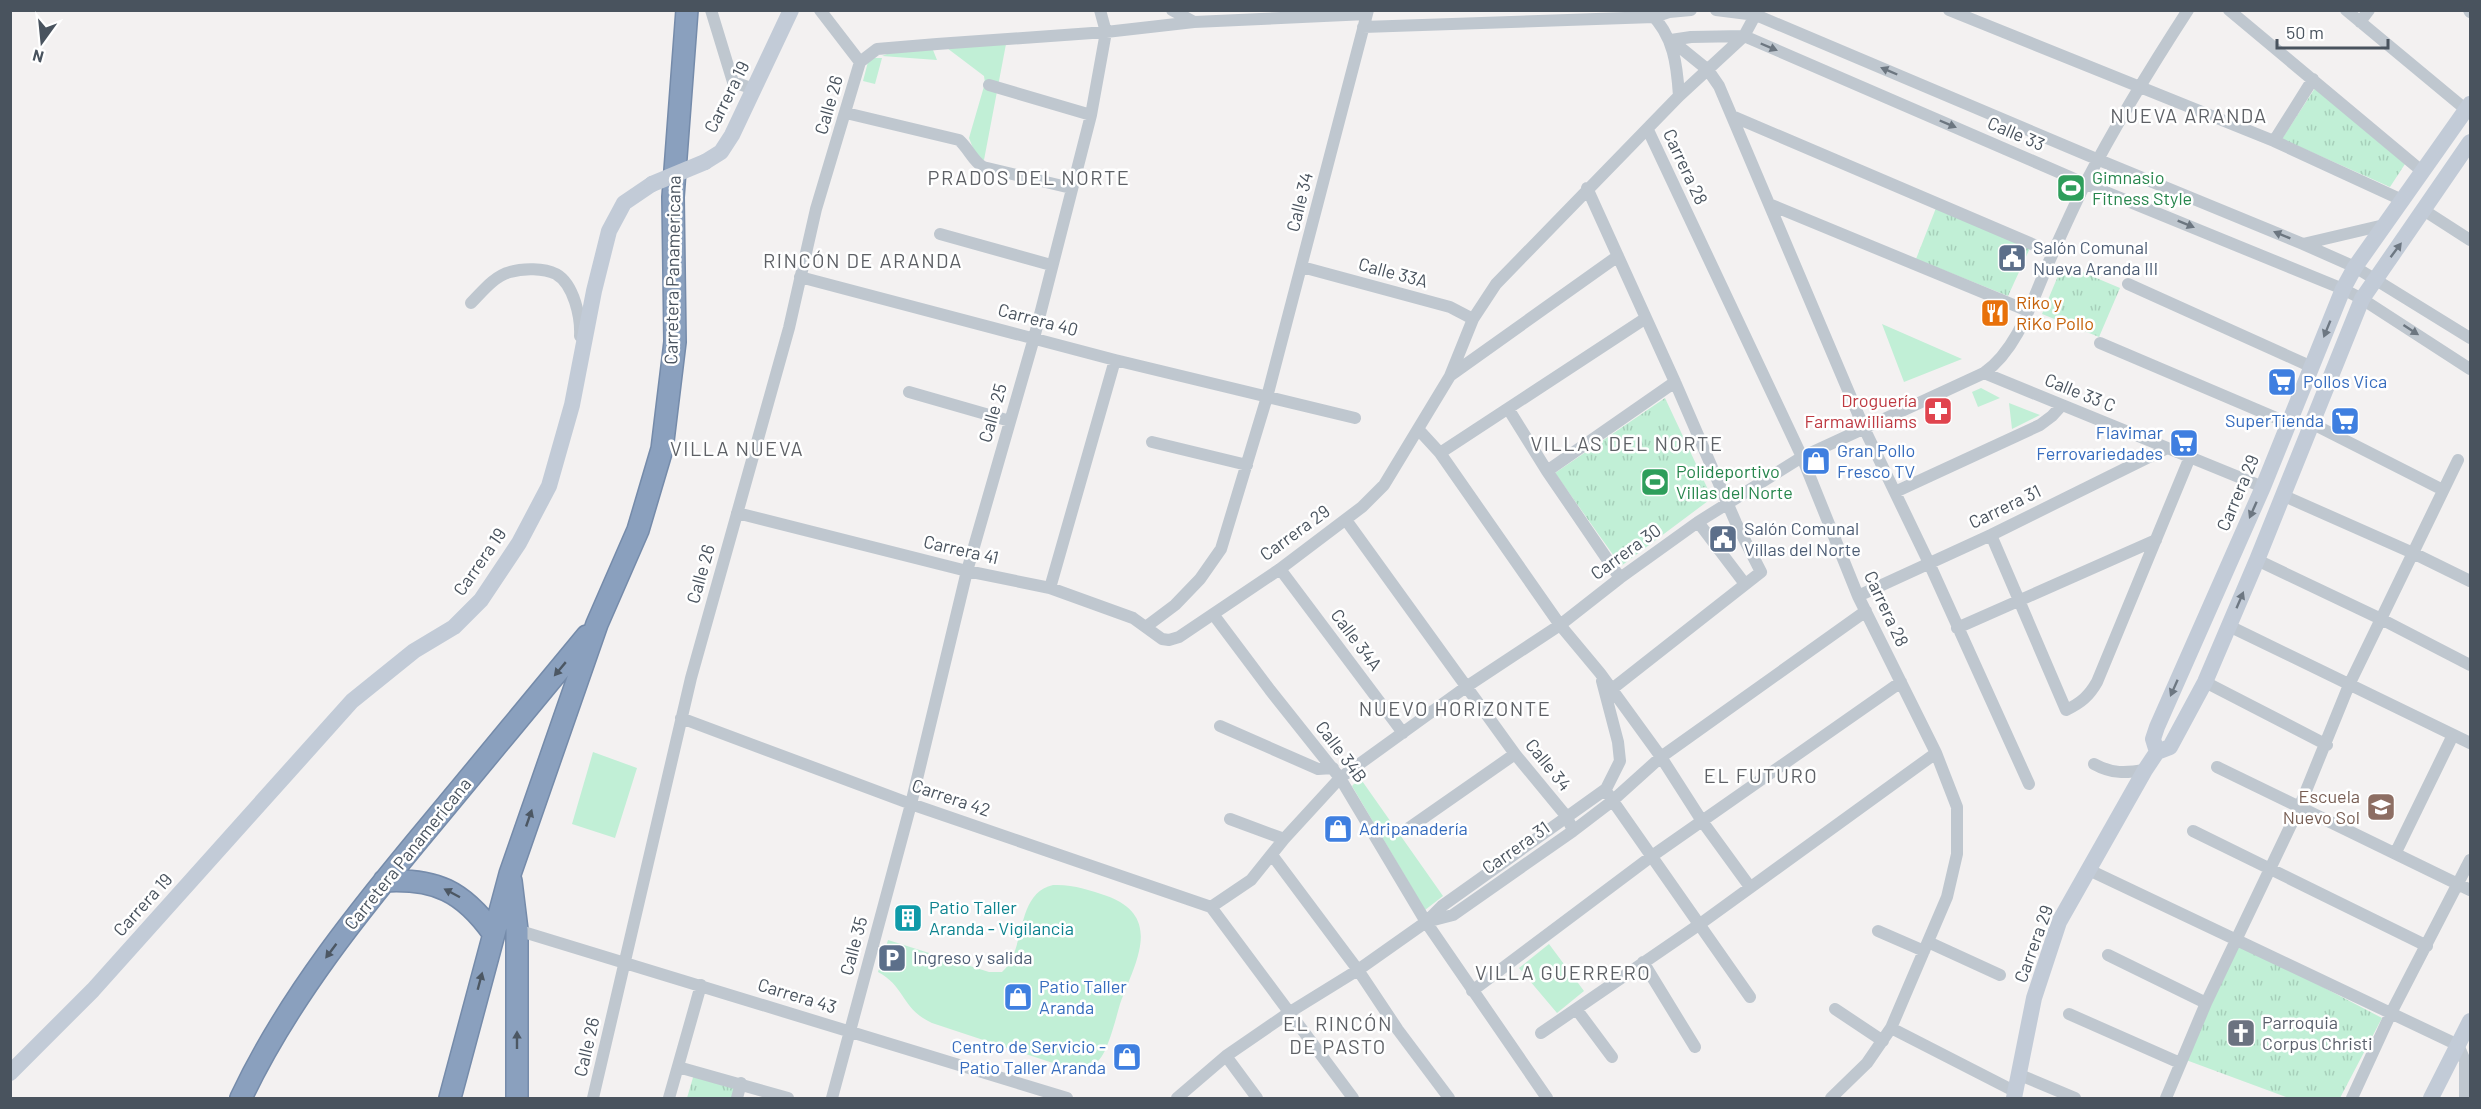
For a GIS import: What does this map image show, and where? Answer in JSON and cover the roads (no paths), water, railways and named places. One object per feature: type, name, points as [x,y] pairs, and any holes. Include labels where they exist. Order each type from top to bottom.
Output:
[{"type":"highway","name":"Carretera Panamericana","points":[[450,1098],[510,874],[597,624],[638,530],[662,449],[675,342],[673,197],[687,10]]},
{"type":"highway","name":"Carretera Panamericana","points":[[241,1098],[255,1069],[320,964],[384,881],[597,624]]},
{"type":"highway","points":[[510,874],[515,899],[517,930],[517,1098]]},
{"type":"highway","points":[[384,881],[409,879],[435,884],[451,892],[478,912],[493,933]]},
{"type":"street","points":[[711,10],[733,82],[754,89]]},
{"type":"street","name":"Carrera 19","points":[[10,1073],[93,990],[352,701],[414,651],[454,627],[481,600],[519,543],[549,486],[579,375],[594,291],[609,231],[624,203],[652,184],[705,162],[721,152],[732,135],[791,10]]},
{"type":"street","points":[[820,10],[860,63],[877,49],[1106,32],[1194,22],[1366,17],[1651,14],[1691,10]]},
{"type":"street","points":[[1100,10],[1106,32]]},
{"type":"street","points":[[1172,10],[1194,22]]},
{"type":"street","name":"Calle 33","points":[[1716,10],[1757,13],[2099,160],[2303,244],[2355,267],[2470,338]]},
{"type":"street","points":[[1949,10],[2274,141],[2402,200]]},
{"type":"street","name":"Carrera 30","points":[[1211,907],[1251,880],[1337,773],[1403,733],[1466,687],[1560,625],[1698,522],[1802,457],[1984,373],[1995,365],[2006,352],[2028,311],[2053,253],[2099,160],[2139,87],[2188,10]]},
{"type":"street","points":[[2229,10],[2423,172]]},
{"type":"street","points":[[2346,10],[2469,109]]},
{"type":"street","points":[[2360,22],[2369,10]]},
{"type":"street","points":[[1450,376],[1473,319],[1496,284],[1679,96],[1744,36],[1757,13]]},
{"type":"street","points":[[1651,14],[1671,40],[1708,70],[1719,86],[1864,428],[1929,563],[2029,784]]},
{"type":"street","name":"Calle 34","points":[[1147,626],[1175,605],[1192,588],[1221,549],[1267,397],[1366,17]]},
{"type":"street","name":"Calle 25","points":[[911,804],[967,571],[1034,338],[1091,115],[1106,32]]},
{"type":"street","name":"Calle 33","points":[[1671,40],[1691,37],[1744,36],[2086,184],[2343,289],[2362,298],[2470,369]]},
{"type":"street","points":[[1671,40],[1679,96]]},
{"type":"street","name":"Calle 26","points":[[593,1098],[681,718],[789,328],[816,209],[860,63]]},
{"type":"street","points":[[2274,141],[2313,79]]},
{"type":"street","points":[[989,85],[1091,115]]},
{"type":"street","name":"Carrera 29","points":[[2157,752],[2153,739],[2157,727],[2263,487],[2343,289],[2384,225],[2469,109]]},
{"type":"street","points":[[846,113],[959,140],[969,149],[977,163],[983,167],[1071,188]]},
{"type":"street","points":[[1732,116],[2053,253]]},
{"type":"street","name":"Carrera 28","points":[[1648,130],[1802,457],[1858,596],[1936,753],[1957,807],[1957,854],[1947,897],[1891,1028],[1867,1063],[1831,1098]]},
{"type":"street","points":[[2448,136],[2469,146]]},
{"type":"street","name":"Carrera 29","points":[[2015,1095],[2031,1014],[2059,922],[2145,770],[2157,752],[2170,747],[2205,682],[2257,560],[2362,298],[2469,146]]},
{"type":"street","points":[[1587,188],[1727,503],[1761,572],[1611,689]]},
{"type":"street","points":[[1769,204],[2028,311]]},
{"type":"street","points":[[2425,211],[2470,240]]},
{"type":"street","points":[[2303,244],[2384,225]]},
{"type":"street","points":[[940,234],[1051,265]]},
{"type":"street","points":[[1450,376],[1618,256]]},
{"type":"street","name":"Calle 33A","points":[[1302,267],[1450,307],[1473,319]]},
{"type":"street","points":[[471,303],[495,279],[510,272],[537,269],[556,274],[565,282],[571,293],[580,325],[579,375]]},
{"type":"street","name":"Carrera 40","points":[[800,277],[1115,360],[1267,397]]},
{"type":"street","points":[[2128,284],[2312,367]]},
{"type":"street","points":[[1440,453],[1509,410],[1646,318]]},
{"type":"street","points":[[2100,343],[2288,423]]},
{"type":"street","points":[[1050,588],[1115,360]]},
{"type":"street","name":"Calle 33 C","points":[[1984,373],[2263,487]]},
{"type":"street","name":"Carrera 29","points":[[1169,640],[1179,637],[1280,568],[1346,520],[1384,485],[1450,376]]},
{"type":"street","points":[[1547,471],[1675,382]]},
{"type":"street","points":[[909,392],[1010,421]]},
{"type":"street","points":[[1267,397],[1355,418]]},
{"type":"street","points":[[1895,492],[2040,425],[2062,405]]},
{"type":"street","points":[[1509,410],[1547,471],[1620,578]]},
{"type":"street","points":[[2311,423],[2443,490]]},
{"type":"street","points":[[1418,429],[1440,453],[1560,625],[1600,673],[1661,757],[1702,821],[1750,887]]},
{"type":"street","points":[[1152,442],[1247,465]]},
{"type":"street","name":"Carrera 31","points":[[1858,596],[1990,535],[2167,448]]},
{"type":"street","points":[[1990,535],[2066,710],[2080,704],[2089,696],[2097,682],[2190,457]]},
{"type":"street","points":[[2166,1098],[2206,1003],[2299,808],[2349,685],[2458,460]]},
{"type":"street","points":[[2282,495],[2470,581]]},
{"type":"street","name":"Carrera 41","points":[[737,513],[967,571],[1050,588],[1133,618],[1147,626],[1161,639],[1169,640]]},
{"type":"street","name":"Calle 34","points":[[1346,520],[1515,754],[1567,817],[1573,831]]},
{"type":"street","points":[[1698,522],[1745,584]]},
{"type":"street","points":[[1958,628],[2156,540]]},
{"type":"street","points":[[2257,560],[2381,619],[2470,665]]},
{"type":"street","name":"Calle 34A","points":[[1280,568],[1403,733]]},
{"type":"street","name":"Carrera 31","points":[[1177,1098],[1226,1056],[1290,1012],[1358,970],[1426,922],[1453,915],[1573,831],[1611,802],[1661,757],[1866,611]]},
{"type":"street","name":"Calle 34B","points":[[1213,614],[1337,773],[1426,922],[1547,1098]]},
{"type":"street","points":[[2229,626],[2470,743]]},
{"type":"street","points":[[1426,922],[1442,906],[1606,789],[1620,761],[1618,742],[1600,673]]},
{"type":"street","points":[[1472,991],[1652,856],[1901,682]]},
{"type":"street","points":[[2205,682],[2326,745]]},
{"type":"street","name":"Carrera 42","points":[[681,718],[911,804],[1211,907]]},
{"type":"street","points":[[1220,726],[1318,769],[1337,773]]},
{"type":"street","points":[[2396,852],[2453,735]]},
{"type":"street","points":[[1541,1033],[1700,924],[1936,753]]},
{"type":"street","points":[[1409,828],[1515,754]]},
{"type":"street","points":[[2094,764],[2106,771],[2122,774],[2145,770]]},
{"type":"street","points":[[2217,767],[2299,808],[2396,852],[2470,890]]},
{"type":"street","points":[[1606,789],[1611,802],[1652,856],[1750,997]]},
{"type":"street","name":"Calle 35","points":[[832,1098],[911,804]]},
{"type":"street","points":[[1230,819],[1284,839]]},
{"type":"street","points":[[2193,831],[2427,946]]},
{"type":"street","points":[[1272,855],[1358,970],[1449,1098]]},
{"type":"street","points":[[2352,1098],[2391,1013],[2470,860]]},
{"type":"street","points":[[2089,870],[2458,1045],[2465,1061],[2465,1098]]},
{"type":"street","points":[[1211,907],[1353,1098]]},
{"type":"street","name":"Carrera 43","points":[[517,930],[1066,1098]]},
{"type":"street","points":[[1878,931],[2000,975]]},
{"type":"street","points":[[2108,955],[2206,1003]]},
{"type":"street","points":[[1643,962],[1695,1047]]},
{"type":"street","points":[[669,1098],[700,985]]},
{"type":"street","points":[[1835,1009],[1883,1041]]},
{"type":"street","points":[[1577,1010],[1612,1057]]},
{"type":"street","points":[[2069,1014],[2180,1063]]},
{"type":"street","points":[[2431,1098],[2470,1021]]},
{"type":"street","points":[[1891,1028],[2015,1095]]},
{"type":"street","points":[[1226,1056],[1257,1098]]},
{"type":"street","points":[[678,1067],[788,1098]]},
{"type":"street","points":[[2020,1075],[2075,1098]]},
{"type":"street","points":[[737,1098],[741,1083]]},
{"type":"place","name":"Gimnasio Fitness Style","points":[[2071,188]]},
{"type":"place","name":"Salón Comunal Nueva Aranda III","points":[[2012,258]]},
{"type":"place","name":"Riko y RiKo Pollo","points":[[1995,313]]},
{"type":"place","name":"Pollos Vica","points":[[2282,382]]},
{"type":"place","name":"Droguería Farmawilliams","points":[[1938,411]]},
{"type":"place","name":"SuperTienda","points":[[2345,421]]},
{"type":"place","name":"Flavimar Ferrovariedades","points":[[2184,443]]},
{"type":"place","name":"Gran Pollo Fresco TV","points":[[1816,461]]},
{"type":"place","name":"Polideportivo Villas del Norte","points":[[1655,482]]},
{"type":"place","name":"Salón Comunal Villas del Norte","points":[[1723,539]]},
{"type":"place","name":"Escuela Nuevo Sol","points":[[2381,807]]},
{"type":"place","name":"Adripanadería","points":[[1338,829]]},
{"type":"place","name":"Patio Taller Aranda - Vigilancia","points":[[908,918]]},
{"type":"place","name":"Ingreso y salida","points":[[892,958]]},
{"type":"place","name":"Patio Taller Aranda","points":[[1018,997]]},
{"type":"place","name":"Parroquia Corpus Christi","points":[[2241,1033]]},
{"type":"place","name":"Centro de Servicio - Patio Taller Aranda","points":[[1127,1057]]},
{"type":"district","name":"NUEVA ARANDA","points":[[2189,116]]},
{"type":"district","name":"PRADOS DEL NORTE","points":[[1029,178]]},
{"type":"district","name":"RINCÓN DE ARANDA","points":[[863,261]]},
{"type":"district","name":"VILLAS DEL NORTE","points":[[1627,444]]},
{"type":"district","name":"VILLA NUEVA","points":[[737,449]]},
{"type":"district","name":"NUEVO HORIZONTE","points":[[1455,709]]},
{"type":"district","name":"EL FUTURO","points":[[1761,776]]},
{"type":"district","name":"VILLA GUERRERO","points":[[1563,973]]},
{"type":"district","name":"EL RINCÓN DE PASTO","points":[[1338,1036]]}]
